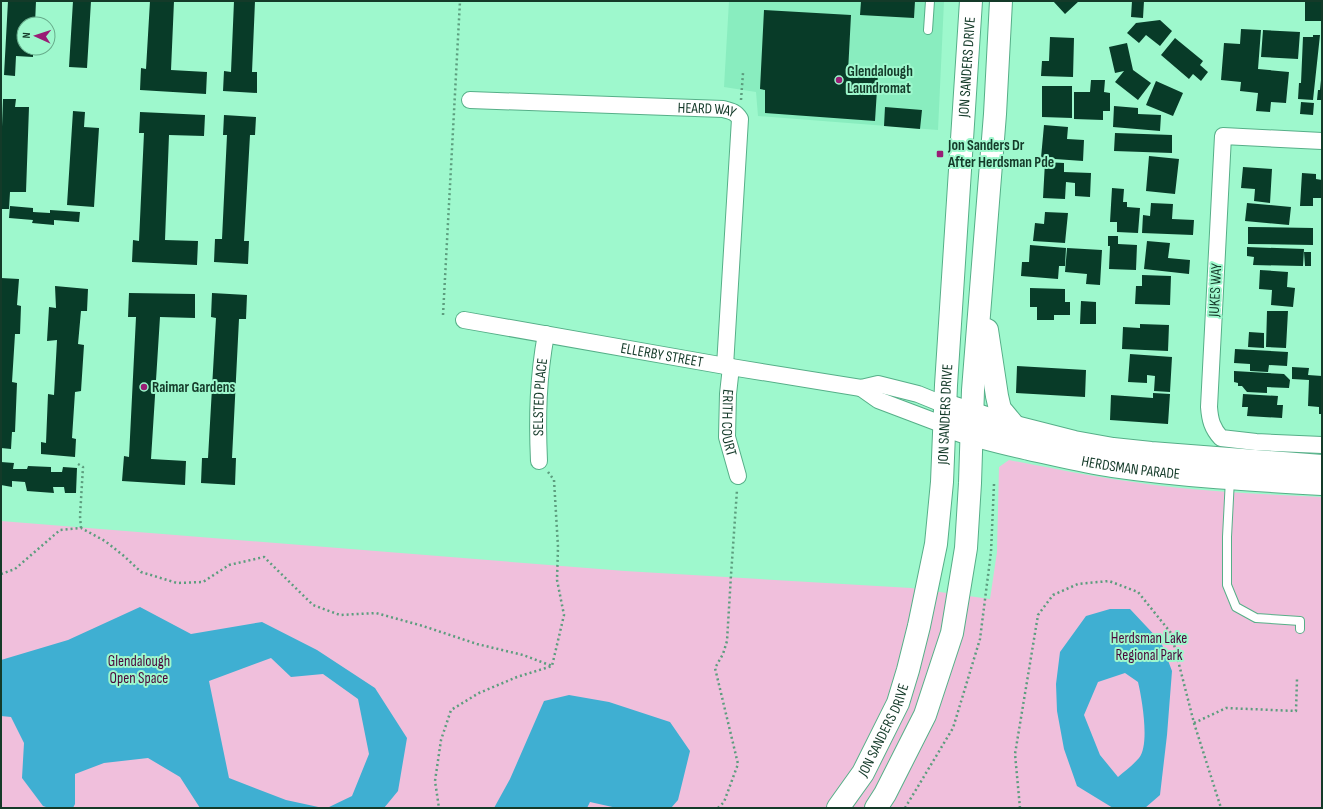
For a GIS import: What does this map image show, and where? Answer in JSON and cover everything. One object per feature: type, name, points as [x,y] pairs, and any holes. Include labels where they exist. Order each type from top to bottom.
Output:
[{"type":"main road","name":"JON SANDERS DRIVE","points":[[838,808],[863,772],[898,703],[908,670],[936,544],[942,482],[971,1]]},
{"type":"main road","name":"JON SANDERS DRIVE","points":[[876,808],[885,794],[925,715],[952,633],[966,548],[972,425],[995,114],[1001,1]]},
{"type":"main road","points":[[981,289],[996,396],[1000,409],[1015,427]]},
{"type":"main road","name":"HERDSMAN PARADE","points":[[945,415],[1071,459],[1112,466],[1230,469],[1322,466]]},
{"type":"main road","name":"HERDSMAN PARADE","points":[[972,425],[1015,427],[1074,442],[1113,449],[1151,453],[1230,469],[1322,484]]},
{"type":"main road","points":[[908,670],[943,631],[958,594]]},
{"type":"street","name":"HEARD WAY","points":[[470,100],[723,109],[733,111],[737,114],[740,119],[728,367]]},
{"type":"street","name":"JUKES WAY","points":[[1322,141],[1223,136],[1209,407],[1210,420],[1214,430],[1221,438],[1244,441],[1322,445]]},
{"type":"street","name":"ELLERBY STREET","points":[[464,320],[728,367],[861,388],[878,400],[945,415]]},
{"type":"street","name":"SELSTED PLACE","points":[[539,461],[538,398],[540,364],[546,334]]},
{"type":"street","name":"ERITH COURT","points":[[728,367],[727,437],[738,476]]},
{"type":"lane","points":[[928,30],[930,1]]},
{"type":"lane","points":[[1230,469],[1227,537],[1228,585],[1236,607],[1256,618],[1300,620],[1300,629]]},
{"type":"path","points":[[444,315],[460,1]]},
{"type":"path","points":[[740,119],[743,73]]},
{"type":"path","points":[[539,461],[554,480],[558,547],[557,580],[564,615],[552,666]]},
{"type":"path","points":[[78,464],[84,467],[80,516],[81,528]]},
{"type":"path","points":[[718,808],[724,802],[738,764],[716,668],[723,654],[727,641],[730,575],[738,476]]},
{"type":"path","points":[[1,574],[15,569],[60,530],[81,528],[105,541],[141,572],[177,583],[203,582],[229,565],[264,557],[313,605],[340,615],[376,613],[423,626],[477,644],[523,655],[552,666]]},
{"type":"path","points":[[1020,808],[1014,754],[1038,615],[1053,595],[1078,584],[1109,581],[1138,592],[1171,633],[1194,723],[1221,808]]},
{"type":"path","points":[[440,808],[436,774],[440,740],[451,710],[479,692],[517,677],[552,666]]},
{"type":"path","points":[[1194,723],[1226,708],[1296,711],[1297,680]]},
{"type":"shaded area","points":[[729,1],[944,1],[938,130],[758,116],[756,92],[724,87]]},
{"type":"green space","name":"Glendalough Open Space","points":[[1009,460],[1129,482],[1169,487],[1322,497],[1322,808],[1,808],[1,521],[625,571],[911,588],[990,599],[997,552],[999,467]]},
{"type":"water","points":[[140,607],[191,634],[262,622],[317,650],[375,688],[407,738],[398,791],[384,808],[327,808],[352,796],[369,754],[358,699],[323,674],[291,677],[271,658],[209,681],[229,778],[286,800],[323,808],[200,808],[180,777],[148,758],[104,763],[75,774],[75,804],[73,808],[49,808],[43,806],[22,778],[24,743],[11,717],[1,716],[1,660],[68,640]]},
{"type":"water","points":[[1110,609],[1130,609],[1161,642],[1172,671],[1160,795],[1145,808],[1113,808],[1077,786],[1064,749],[1057,711],[1056,684],[1060,652],[1086,616]],"holes":[[[1125,673],[1138,682],[1144,722],[1144,743],[1142,752],[1137,761],[1118,777],[1100,755],[1084,715],[1098,682]]]},
{"type":"water","points":[[569,695],[609,702],[670,722],[690,751],[678,800],[671,808],[617,808],[590,802],[587,808],[494,808],[510,779],[544,701]]},
{"type":"building","points":[[8,1],[36,1],[35,16],[16,16],[15,76],[4,75]]},
{"type":"building","points":[[73,1],[91,1],[87,68],[69,67]]},
{"type":"building","points":[[150,1],[174,1],[171,70],[207,72],[206,94],[140,90],[141,68],[146,69]]},
{"type":"building","points":[[234,1],[255,1],[252,72],[257,72],[257,93],[223,91],[224,71],[231,72]]},
{"type":"building","points":[[861,1],[915,1],[914,18],[860,15]]},
{"type":"building","points":[[1053,1],[1079,1],[1065,14]]},
{"type":"building","points":[[1132,1],[1144,1],[1143,18],[1131,17]]},
{"type":"building","points":[[1305,1],[1322,1],[1322,21],[1305,21]]},
{"type":"building","points":[[764,10],[851,15],[848,72],[878,74],[875,121],[765,113],[765,90],[760,89]]},
{"type":"building","points":[[1160,20],[1172,31],[1160,46],[1146,35],[1139,43],[1127,33],[1136,23]]},
{"type":"building","points":[[1241,29],[1261,30],[1258,69],[1289,72],[1286,103],[1271,102],[1270,112],[1256,111],[1258,93],[1240,91],[1241,82],[1221,80],[1224,43],[1240,44]]},
{"type":"building","points":[[1263,30],[1300,32],[1298,59],[1261,57]]},
{"type":"building","points":[[1313,35],[1320,35],[1313,100],[1298,99],[1299,83],[1301,83],[1303,37],[1313,37]]},
{"type":"building","points":[[1050,37],[1074,38],[1073,77],[1041,76],[1042,61],[1049,61]]},
{"type":"building","points":[[1175,38],[1203,61],[1200,65],[1208,72],[1201,81],[1193,74],[1189,79],[1161,55]]},
{"type":"building","points":[[1127,43],[1133,70],[1151,83],[1138,100],[1115,82],[1124,71],[1115,73],[1109,47]]},
{"type":"building","points":[[1091,80],[1105,80],[1104,92],[1110,93],[1110,111],[1103,111],[1103,120],[1074,119],[1074,92],[1090,92]]},
{"type":"building","points":[[1321,80],[1322,100],[1317,100],[1318,90],[1320,90]]},
{"type":"building","points":[[1156,81],[1183,93],[1173,116],[1146,105]]},
{"type":"building","points":[[1042,86],[1072,86],[1072,118],[1042,117]]},
{"type":"building","points":[[3,99],[16,99],[15,107],[29,107],[26,192],[10,192],[9,209],[1,209]]},
{"type":"building","points":[[1301,102],[1314,103],[1313,115],[1300,114]]},
{"type":"building","points":[[1114,106],[1138,108],[1138,114],[1161,115],[1160,131],[1113,127]]},
{"type":"building","points":[[885,107],[922,110],[920,129],[884,126]]},
{"type":"building","points":[[73,111],[85,112],[84,127],[99,128],[94,207],[67,205]]},
{"type":"building","points":[[140,112],[205,115],[204,136],[169,135],[165,240],[198,241],[197,265],[132,262],[133,240],[139,241],[144,133],[139,133]]},
{"type":"building","points":[[224,115],[256,117],[255,135],[250,135],[244,241],[249,241],[248,264],[214,262],[215,239],[222,239],[227,135],[223,135]]},
{"type":"building","points":[[1044,125],[1068,127],[1067,139],[1084,140],[1083,161],[1041,158]]},
{"type":"building","points":[[1115,133],[1172,135],[1172,153],[1114,151]]},
{"type":"building","points":[[1149,156],[1179,159],[1175,194],[1146,191]]},
{"type":"building","points":[[1045,162],[1064,163],[1064,172],[1091,173],[1090,197],[1075,196],[1075,183],[1066,182],[1065,199],[1043,198]]},
{"type":"building","points":[[1243,167],[1272,169],[1270,203],[1254,201],[1255,189],[1241,188]]},
{"type":"building","points":[[1302,173],[1316,174],[1316,179],[1322,180],[1322,198],[1313,198],[1313,206],[1300,206]]},
{"type":"building","points":[[1112,188],[1124,189],[1123,202],[1127,202],[1127,207],[1140,208],[1138,233],[1117,232],[1117,222],[1110,222]]},
{"type":"building","points":[[1151,203],[1173,204],[1172,219],[1194,220],[1193,235],[1142,233],[1143,215],[1150,216]]},
{"type":"building","points":[[1247,203],[1291,207],[1289,225],[1245,221]]},
{"type":"building","points":[[10,206],[33,208],[33,212],[50,213],[50,210],[80,212],[79,222],[54,220],[54,225],[32,223],[33,220],[9,218]]},
{"type":"building","points":[[1045,212],[1068,213],[1065,243],[1033,241],[1035,223],[1044,224]]},
{"type":"building","points":[[1248,227],[1313,228],[1313,245],[1248,244]]},
{"type":"building","points":[[1108,236],[1118,236],[1118,244],[1137,245],[1136,270],[1109,269],[1110,246],[1108,246]]},
{"type":"building","points":[[1147,241],[1170,243],[1168,258],[1190,260],[1189,274],[1144,269]]},
{"type":"building","points":[[1030,245],[1066,248],[1065,266],[1059,266],[1058,279],[1021,276],[1022,262],[1029,262]]},
{"type":"building","points":[[1247,247],[1304,249],[1303,266],[1253,265],[1254,257],[1247,256]]},
{"type":"building","points":[[1067,248],[1102,250],[1100,285],[1086,284],[1087,274],[1065,272]]},
{"type":"building","points":[[1304,252],[1311,252],[1311,266],[1305,266]]},
{"type":"building","points":[[1260,270],[1288,272],[1287,287],[1295,288],[1293,307],[1271,305],[1272,290],[1259,289]]},
{"type":"building","points":[[1142,275],[1171,276],[1170,305],[1135,304],[1136,286],[1142,286]]},
{"type":"building","points":[[1,278],[19,279],[17,305],[21,306],[20,334],[15,334],[12,382],[17,383],[15,432],[12,432],[11,449],[1,448]]},
{"type":"building","points":[[55,286],[88,289],[87,311],[81,311],[78,344],[84,345],[81,391],[75,392],[72,438],[76,439],[75,457],[41,454],[41,442],[46,443],[48,394],[54,395],[57,340],[47,341],[49,307],[56,308]]},
{"type":"building","points":[[1030,288],[1065,289],[1065,302],[1070,302],[1070,315],[1054,315],[1054,320],[1037,320],[1037,307],[1030,307]]},
{"type":"building","name":"Raimar Gardens","points":[[129,293],[195,294],[195,318],[160,317],[151,459],[186,461],[185,485],[122,481],[124,456],[129,457],[136,317],[128,317]]},
{"type":"building","points":[[212,293],[247,295],[246,319],[239,319],[232,458],[236,458],[235,485],[201,483],[202,458],[208,458],[216,318],[211,317]]},
{"type":"building","points":[[1081,301],[1096,302],[1096,324],[1080,324]]},
{"type":"building","points":[[1267,311],[1288,311],[1286,348],[1266,347]]},
{"type":"building","points":[[1140,324],[1169,325],[1168,351],[1122,349],[1123,327],[1140,328]]},
{"type":"building","points":[[1249,332],[1264,333],[1264,348],[1248,347]]},
{"type":"building","points":[[1235,349],[1288,352],[1287,366],[1269,365],[1268,372],[1250,371],[1250,364],[1234,363]]},
{"type":"building","points":[[1130,354],[1172,357],[1170,392],[1154,391],[1155,376],[1147,375],[1147,383],[1128,382]]},
{"type":"building","points":[[1017,366],[1086,370],[1085,397],[1016,393]]},
{"type":"building","points":[[1292,367],[1309,368],[1308,375],[1322,376],[1322,414],[1319,414],[1319,407],[1308,406],[1309,380],[1292,379]]},
{"type":"building","points":[[1234,371],[1284,374],[1290,380],[1289,388],[1267,387],[1267,393],[1247,392],[1242,386],[1238,386],[1238,383],[1234,382]]},
{"type":"building","points":[[1153,393],[1170,394],[1168,424],[1110,420],[1111,395],[1153,398]]},
{"type":"building","points":[[1243,394],[1278,396],[1277,405],[1283,405],[1282,418],[1247,416],[1248,407],[1242,407]]},
{"type":"building","points":[[1,462],[14,463],[13,469],[27,469],[28,466],[51,467],[51,472],[62,472],[63,467],[77,468],[76,493],[65,493],[64,487],[53,487],[54,493],[27,491],[25,482],[12,481],[12,487],[1,485]]},
{"type":"place","name":"Glendalough Laundromat","points":[[839,80]]},
{"type":"place","name":"Jon Sanders Dr After Herdsman Pde","points":[[940,154]]},
{"type":"place","name":"Raimar Gardens","points":[[144,387]]},
{"type":"park label","name":"Herdsman Lake Regional Park","points":[[1149,646]]}]
